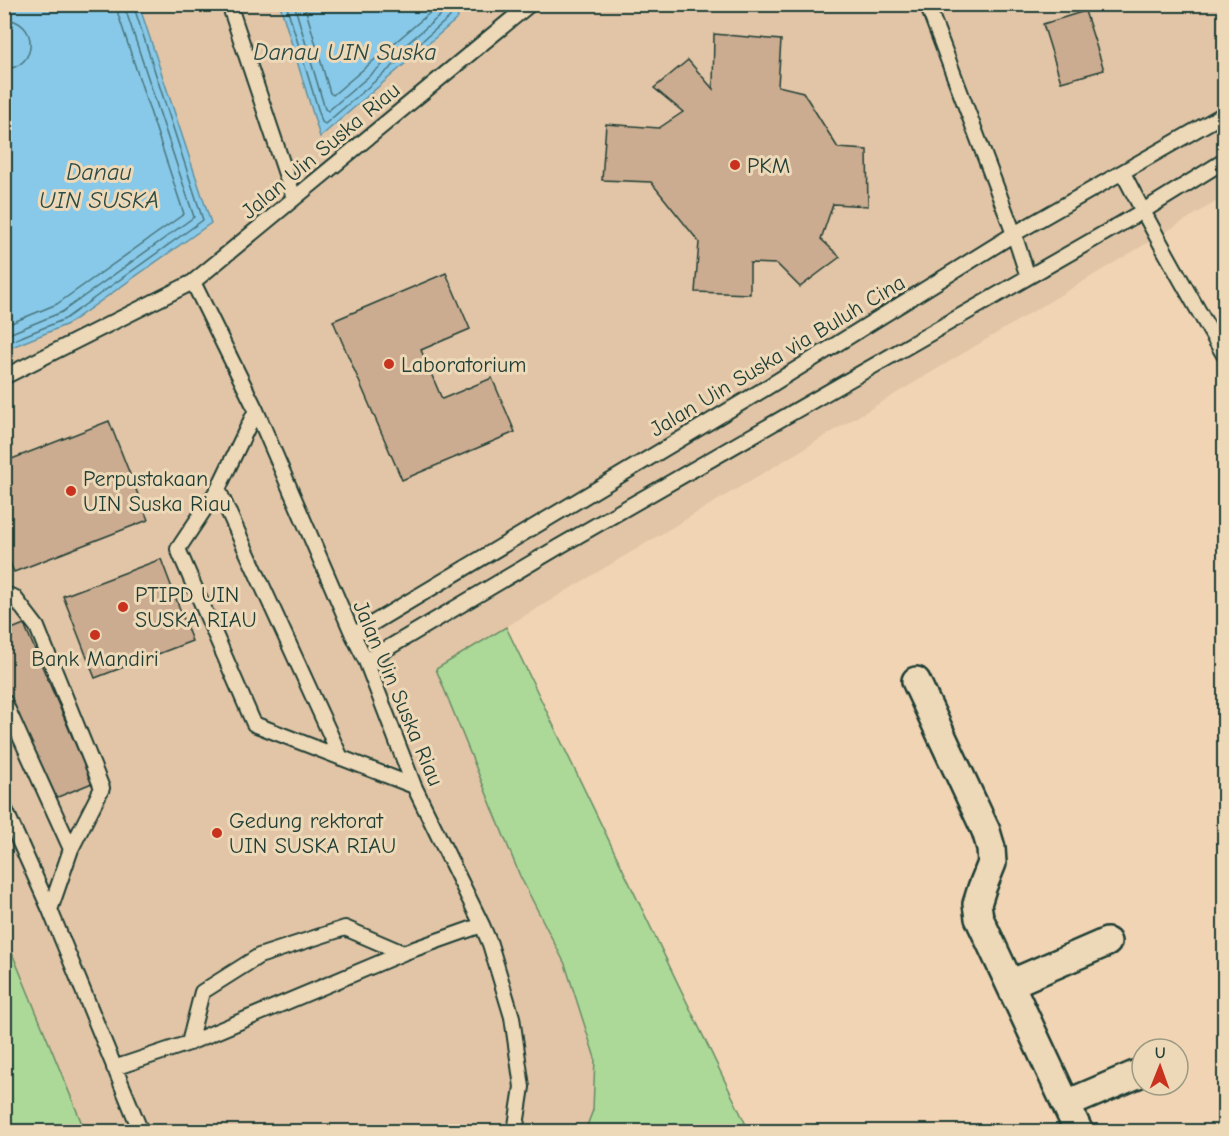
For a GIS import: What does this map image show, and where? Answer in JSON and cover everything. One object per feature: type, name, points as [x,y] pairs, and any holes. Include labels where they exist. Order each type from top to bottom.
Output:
[{"type":"street","points":[[916,681],[992,848],[992,863],[978,904],[979,918],[1079,1131]]},
{"type":"street","points":[[1010,984],[1107,942]]},
{"type":"street","points":[[1067,1104],[1130,1077]]},
{"type":"lane","points":[[229,4],[294,198]]},
{"type":"lane","name":"Jalan Uin Suska Riau","points":[[4,377],[194,282],[515,9],[530,4]]},
{"type":"lane","points":[[927,4],[1028,277]]},
{"type":"lane","name":"Jalan Uin Suska via Buluh Cina","points":[[353,635],[766,388],[1014,234],[1224,114]]},
{"type":"lane","points":[[366,661],[560,546],[1143,211],[1224,160]]},
{"type":"lane","points":[[1123,172],[1224,355]]},
{"type":"lane","name":"Jalan Uin Suska Riau","points":[[194,282],[256,410],[366,661],[414,786],[490,944],[512,1017],[522,1087],[515,1131]]},
{"type":"lane","points":[[256,410],[218,489],[178,549],[254,724],[414,786]]},
{"type":"lane","points":[[218,489],[341,758]]},
{"type":"lane","points":[[4,594],[14,597],[37,627],[102,788],[72,849],[50,910]]},
{"type":"lane","points":[[4,701],[72,849]]},
{"type":"lane","points":[[4,807],[50,910],[141,1131]]},
{"type":"lane","points":[[114,1068],[189,1043],[403,953],[482,925]]},
{"type":"lane","points":[[189,1043],[202,992],[259,956],[345,928],[403,953]]},
{"type":"shaded area","points":[[5,5],[1224,5],[1224,197],[506,627],[749,1131],[5,1132]]},
{"type":"green space","points":[[506,627],[749,1131],[585,1131],[593,1110],[595,1058],[565,964],[520,876],[436,669]]},
{"type":"green space","points":[[5,936],[85,1131],[5,1131]]},
{"type":"water","name":"Danau UIN SUSKA","points":[[5,4],[139,5],[211,223],[68,324],[5,350],[4,54],[8,43],[5,37]]},
{"type":"water","name":"Danau UIN Suska","points":[[280,5],[455,5],[458,18],[320,137]]},
{"type":"building","points":[[1085,11],[1104,70],[1061,82],[1043,24]]},
{"type":"building","name":"PKM","points":[[714,34],[781,40],[778,86],[803,92],[838,148],[867,150],[868,206],[833,204],[821,239],[840,257],[800,287],[777,264],[750,263],[750,294],[695,292],[699,242],[651,182],[602,180],[606,124],[659,128],[683,112],[654,88],[688,60],[713,89]]},
{"type":"building","name":"Laboratorium","points":[[446,273],[470,329],[421,350],[442,399],[492,378],[515,432],[402,480],[333,321]]},
{"type":"building","name":"Perpustakaan UIN Suska Riau","points":[[109,421],[148,520],[14,572],[4,549],[4,462]]},
{"type":"building","name":"PTIPD UIN SUSKA RIAU","points":[[161,559],[192,641],[95,678],[63,596]]},
{"type":"building","points":[[24,624],[92,783],[53,799],[4,685],[4,632]]},
{"type":"place","name":"PKM","points":[[735,165]]},
{"type":"place","name":"Laboratorium","points":[[389,364]]},
{"type":"place","name":"Perpustakaan UIN Suska Riau","points":[[71,491]]},
{"type":"place","name":"PTIPD UIN SUSKA RIAU","points":[[123,607]]},
{"type":"place","name":"Bank Mandiri","points":[[95,635]]},
{"type":"place","name":"Gedung rektorat UIN SUSKA RIAU","points":[[217,833]]}]
